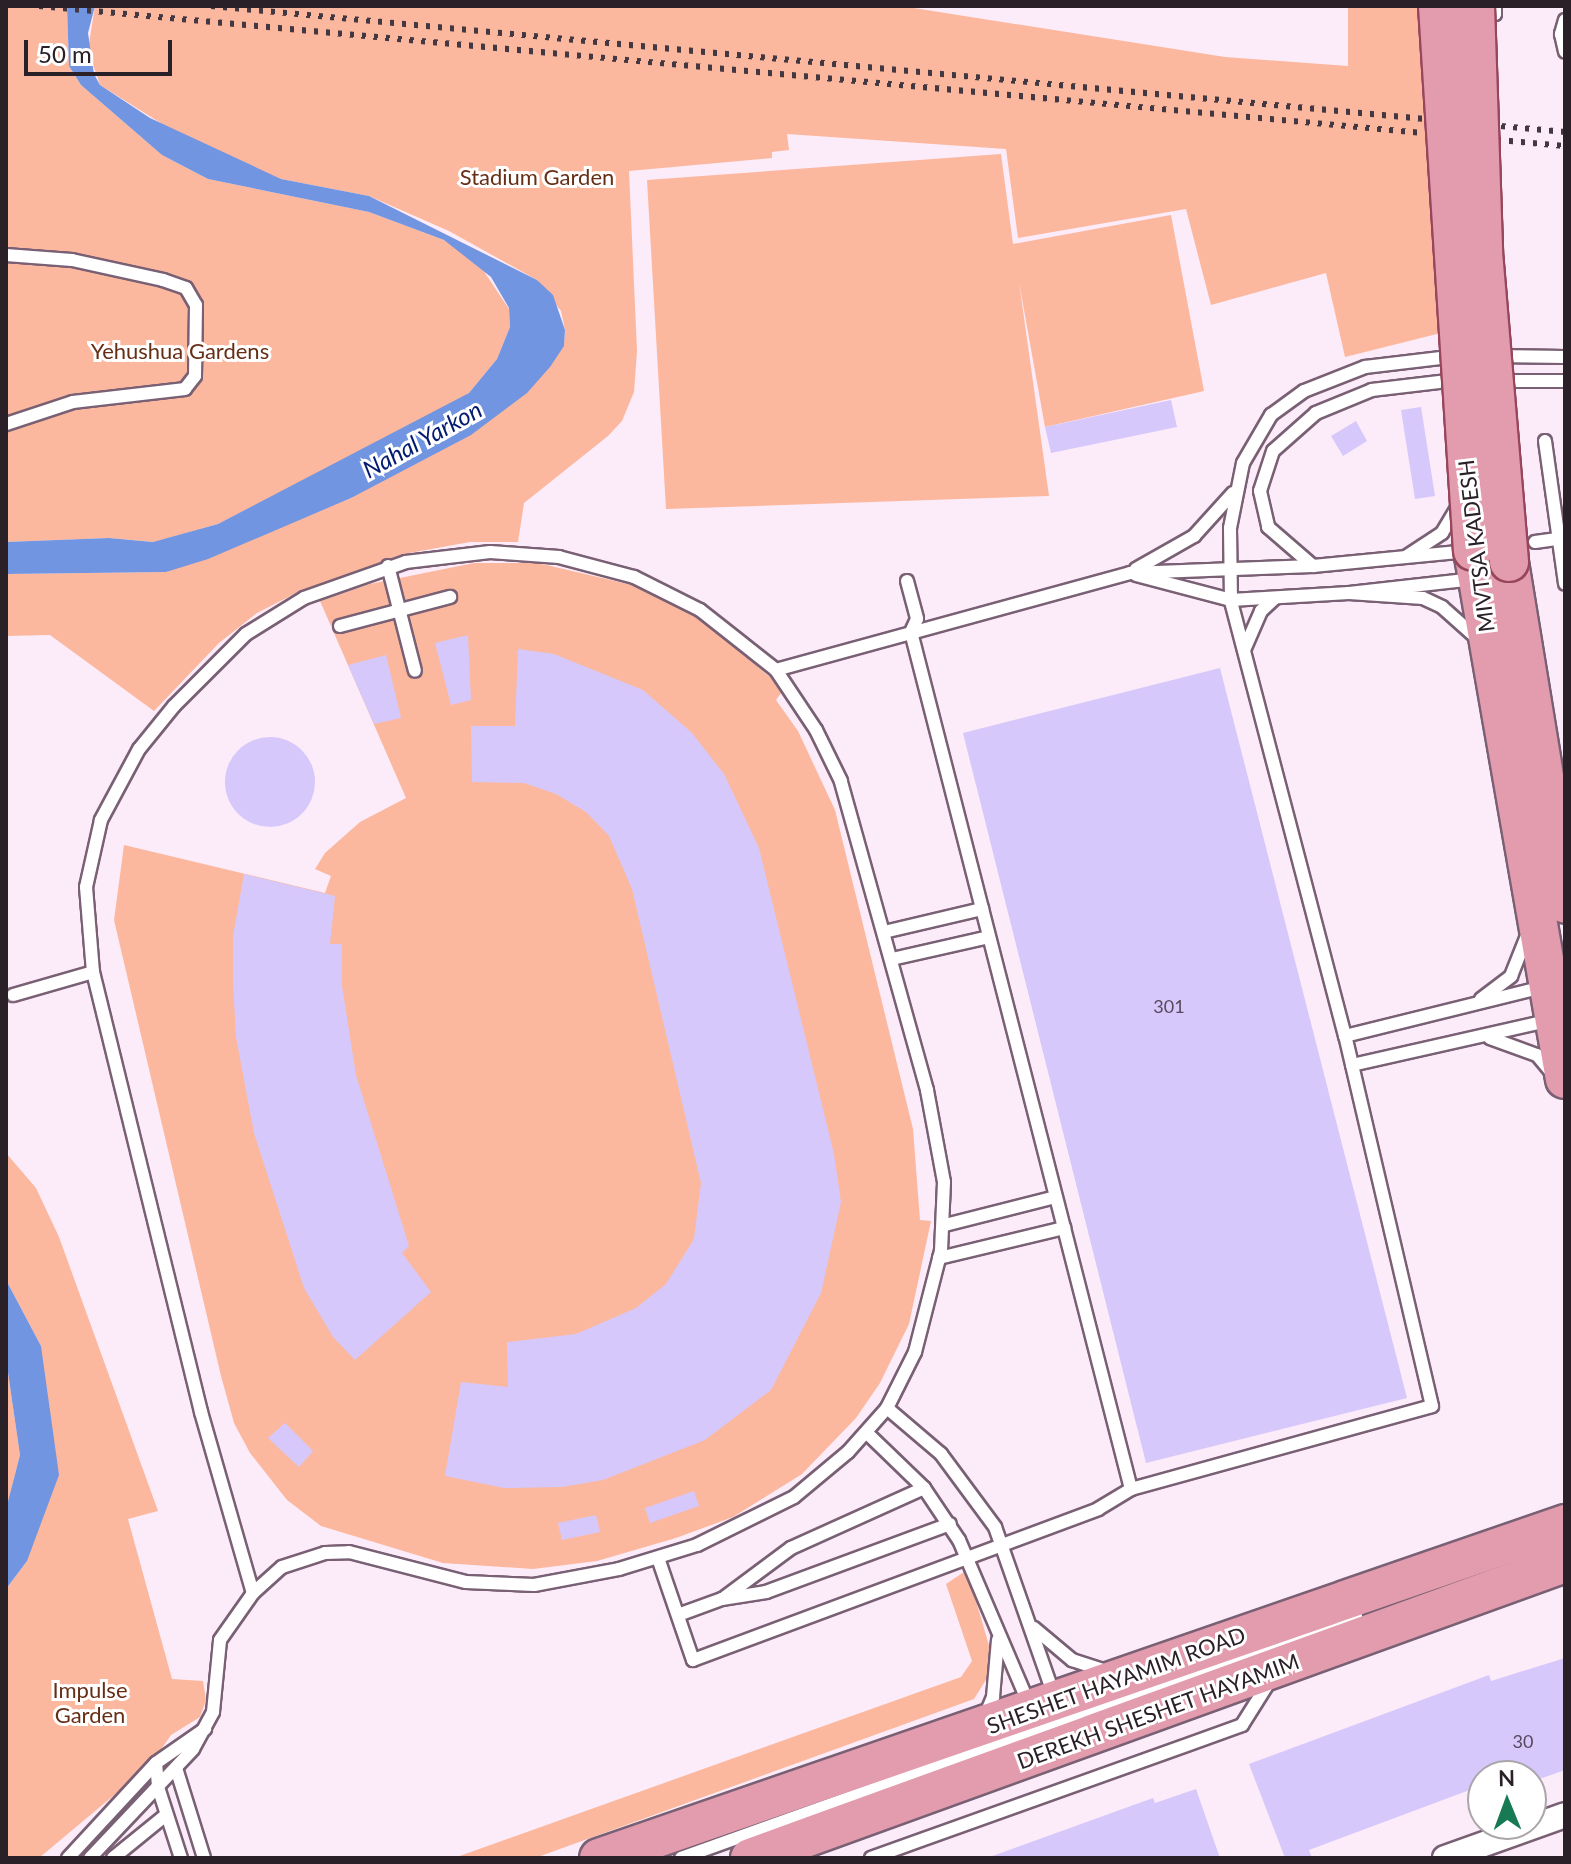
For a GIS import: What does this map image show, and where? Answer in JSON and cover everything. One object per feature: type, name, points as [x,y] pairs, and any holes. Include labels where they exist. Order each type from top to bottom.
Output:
[{"type":"main road","name":"MIVTSA KADESH","points":[[1455,10],[1467,468],[1495,561],[1488,650],[1521,751]]},
{"type":"main road","name":"MIVTSA KADESH","points":[[1455,10],[1483,252],[1495,561],[1521,751],[1548,904],[1565,1079]]},
{"type":"main road","name":"DEREKH SHESHET HAYAMIM","points":[[750,1858],[1049,1721],[1141,1672],[1565,1524]]},
{"type":"main road","name":"DEREKH SHESHET HAYAMIM","points":[[599,1858],[975,1726],[1049,1721],[1280,1665],[1565,1563]]},
{"type":"street","points":[[1445,1858],[1565,1815]]},
{"type":"lane","points":[[1455,10],[1495,14],[1495,6]]},
{"type":"lane","points":[[1565,20],[1561,34],[1565,52]]},
{"type":"lane","points":[[6,255],[72,260],[163,280],[186,288],[196,305],[195,376],[185,389],[73,402],[6,424]]},
{"type":"lane","points":[[658,1558],[693,1660],[1098,1509],[1131,1489],[1432,1406],[1345,1036],[1231,600],[1235,489],[1252,439],[1271,415],[1336,377],[1401,360],[1565,357]]},
{"type":"lane","points":[[1313,566],[1281,542],[1262,511],[1266,470],[1288,432],[1344,399],[1405,384],[1565,381]]},
{"type":"lane","points":[[1545,441],[1562,538],[1565,584]]},
{"type":"lane","points":[[1402,560],[1451,521],[1467,468]]},
{"type":"lane","points":[[1130,573],[1194,536],[1235,489]]},
{"type":"lane","points":[[1130,573],[1231,600],[1391,591],[1562,538]]},
{"type":"lane","points":[[90,1858],[176,1768],[205,1729],[213,1712],[220,1640],[253,1593],[282,1567],[325,1553],[374,1556],[431,1576],[504,1585],[579,1578],[658,1558],[725,1534],[794,1497],[867,1433],[887,1408],[915,1352],[945,1225],[938,1136],[841,781],[816,730],[776,670],[700,610],[602,567],[490,552],[388,566],[304,598],[257,626],[213,665],[139,749],[119,781],[91,851],[86,887],[93,972],[201,1412],[253,1593]]},
{"type":"lane","points":[[776,670],[1130,573],[1402,560],[1495,561]]},
{"type":"lane","points":[[388,566],[415,671]]},
{"type":"lane","points":[[907,581],[917,619],[911,632],[1131,1489]]},
{"type":"lane","points":[[1391,591],[1442,607],[1488,650]]},
{"type":"lane","points":[[340,626],[450,597]]},
{"type":"lane","points":[[1244,650],[1261,611],[1275,598]]},
{"type":"lane","points":[[1470,1006],[1497,989],[1516,968],[1548,904]]},
{"type":"lane","points":[[884,932],[982,909]]},
{"type":"lane","points":[[892,959],[989,937]]},
{"type":"lane","points":[[13,995],[93,972]]},
{"type":"lane","points":[[1345,1036],[1470,1006],[1557,1003]]},
{"type":"lane","points":[[1479,1038],[1557,1003]]},
{"type":"lane","points":[[1352,1065],[1479,1038],[1499,1038],[1537,1055],[1565,1092]]},
{"type":"lane","points":[[945,1225],[1056,1197]]},
{"type":"lane","points":[[939,1258],[1064,1228]]},
{"type":"lane","points":[[887,1408],[941,1454],[1004,1542],[1031,1624],[1049,1721]]},
{"type":"lane","points":[[867,1433],[924,1488],[950,1524],[969,1557],[999,1633],[1049,1721]]},
{"type":"lane","points":[[722,1599],[791,1548],[924,1488]]},
{"type":"lane","points":[[678,1615],[722,1599],[766,1592],[950,1524]]},
{"type":"lane","name":"SHESHET HAYAMIM ROAD","points":[[681,1858],[1049,1721],[1371,1611]]},
{"type":"lane","points":[[1031,1624],[1082,1665],[1141,1672]]},
{"type":"lane","points":[[975,1726],[993,1697],[999,1633]]},
{"type":"lane","points":[[871,1858],[1242,1725],[1280,1665]]},
{"type":"lane","points":[[68,1858],[156,1763],[205,1729]]},
{"type":"lane","points":[[156,1763],[176,1768]]},
{"type":"lane","points":[[156,1763],[158,1787],[181,1858]]},
{"type":"lane","points":[[176,1768],[204,1858]]},
{"type":"lane","points":[[118,1856],[166,1815]]},
{"type":"green space","name":"Yehushua Gardens","points":[[6,6],[67,6],[69,66],[81,85],[162,155],[208,179],[369,212],[444,240],[477,261],[509,309],[510,327],[497,359],[469,393],[447,408],[218,524],[154,542],[109,538],[6,542]]},
{"type":"green space","name":"Stadium Garden","points":[[95,6],[901,6],[1225,57],[1348,66],[1348,6],[1421,6],[1441,333],[1345,357],[1326,273],[1211,305],[1186,209],[1018,238],[1006,149],[787,134],[789,150],[772,152],[772,158],[629,171],[637,351],[634,392],[622,421],[608,436],[524,503],[518,542],[470,542],[404,554],[300,591],[257,613],[219,643],[154,711],[50,635],[6,636],[6,574],[166,572],[351,498],[564,346],[565,330],[561,311],[537,280],[449,231],[369,196],[281,179],[240,163],[183,137],[100,85],[88,50]]},
{"type":"green space","points":[[1001,154],[1013,244],[1171,215],[1204,391],[1045,427],[1019,282],[1049,496],[666,509],[647,180]]},
{"type":"green space","points":[[474,563],[538,563],[632,585],[701,619],[784,689],[776,700],[798,731],[835,810],[913,1129],[920,1220],[931,1221],[909,1324],[880,1383],[856,1418],[802,1474],[733,1517],[676,1538],[597,1561],[533,1569],[443,1563],[321,1526],[287,1500],[250,1453],[234,1423],[221,1376],[114,920],[124,845],[325,893],[331,876],[315,869],[325,853],[360,822],[406,798],[320,601],[370,584]]},
{"type":"green space","name":"Impulse Garden","points":[[6,1153],[36,1188],[59,1237],[158,1511],[128,1519],[172,1679],[203,1681],[206,1700],[200,1717],[171,1735],[150,1765],[39,1858],[6,1858],[6,1589],[27,1561],[41,1346],[6,1280]]},
{"type":"green space","points":[[6,1359],[20,1455],[6,1509]]},
{"type":"green space","points":[[967,1570],[990,1649],[989,1675],[974,1699],[535,1858],[454,1858],[961,1677],[972,1661],[946,1584]]},
{"type":"water","name":"Nahal Yarkon","points":[[67,6],[95,6],[88,33],[94,74],[100,85],[150,118],[281,179],[369,196],[537,280],[553,295],[565,330],[564,346],[550,367],[527,393],[471,435],[351,498],[208,559],[166,572],[6,574],[6,542],[109,538],[153,542],[218,524],[469,393],[497,359],[510,327],[509,308],[491,277],[444,240],[369,212],[208,179],[162,155],[81,85],[69,66]]},
{"type":"water","points":[[6,1280],[41,1346],[59,1475],[27,1561],[6,1589],[6,1509],[20,1455],[6,1359]]},
{"type":"building","points":[[1171,400],[1177,427],[1051,453],[1045,427]]},
{"type":"building","points":[[1421,407],[1435,496],[1415,499],[1401,410]]},
{"type":"building","points":[[1356,421],[1367,441],[1343,456],[1331,436]]},
{"type":"building","points":[[468,635],[471,700],[451,705],[435,643]]},
{"type":"building","points":[[518,649],[554,654],[643,690],[692,733],[724,774],[759,848],[834,1154],[841,1202],[821,1293],[771,1390],[705,1440],[603,1480],[562,1487],[504,1488],[445,1476],[461,1382],[508,1387],[507,1342],[576,1334],[636,1308],[666,1284],[694,1239],[701,1183],[632,889],[609,836],[586,812],[556,794],[524,783],[472,782],[471,726],[515,726]]},
{"type":"building","points":[[386,655],[401,718],[374,724],[348,665]]},
{"type":"building","points":[[1220,668],[1407,1398],[1146,1463],[963,733]]},
{"type":"building","points":[[270,737],[287,740],[302,750],[312,765],[315,782],[312,799],[302,814],[287,824],[270,827],[253,824],[238,814],[228,799],[225,782],[228,765],[238,750],[253,740]]},
{"type":"building","points":[[244,874],[335,896],[330,944],[342,944],[342,986],[356,1075],[409,1246],[402,1253],[431,1292],[355,1360],[333,1337],[304,1288],[254,1133],[236,1037],[233,983],[233,936]]},
{"type":"building","points":[[285,1423],[313,1451],[299,1467],[268,1438]]},
{"type":"building","points":[[694,1491],[699,1506],[650,1523],[645,1508]]},
{"type":"building","points":[[596,1515],[600,1532],[562,1540],[558,1523]]},
{"type":"building","points":[[1565,1658],[1565,1770],[1547,1776],[1547,1760],[1467,1760],[1467,1791],[1309,1850],[1312,1858],[1285,1858],[1249,1764],[1489,1675],[1491,1681]]},
{"type":"building","points":[[1196,1789],[1220,1858],[987,1858],[1153,1798],[1155,1803]]},
{"type":"railway","points":[[39,6],[1565,146]]},
{"type":"railway","points":[[211,6],[1565,132]]}]
